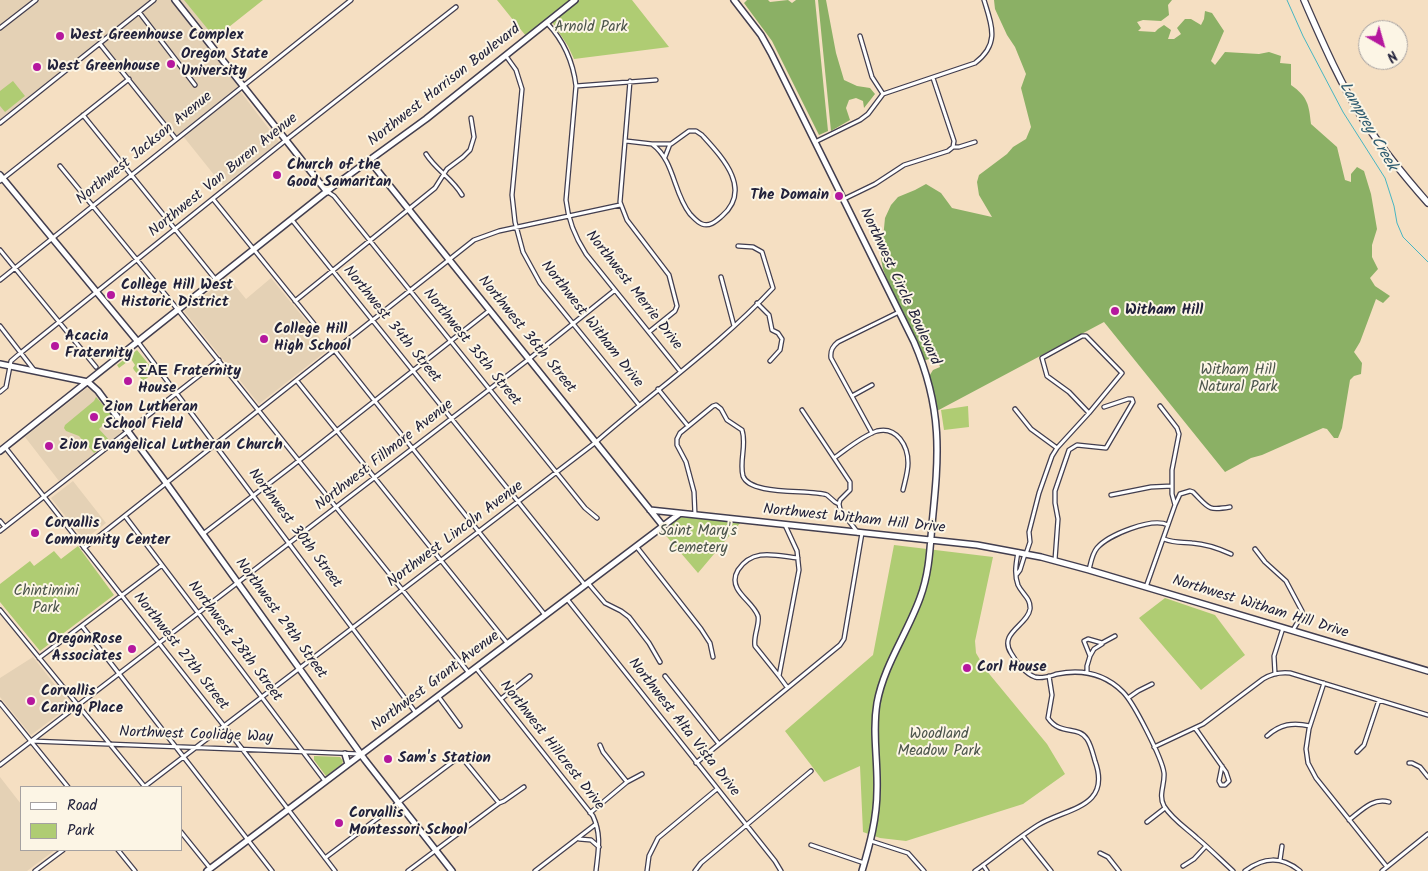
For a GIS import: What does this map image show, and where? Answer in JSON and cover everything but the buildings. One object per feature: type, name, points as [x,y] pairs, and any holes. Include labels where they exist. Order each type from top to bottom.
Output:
[{"type":"main road","points":[[1304,0],[1325,49],[1364,120],[1397,166],[1428,203]]},
{"type":"street","points":[[0,28],[36,0]]},
{"type":"street","points":[[0,123],[154,0]]},
{"type":"street","points":[[175,0],[327,192]]},
{"type":"street","name":"Northwest Jackson Avenue","points":[[0,280],[351,0]]},
{"type":"street","name":"Northwest Harrison Boulevard","points":[[0,451],[327,192],[426,119],[575,0]]},
{"type":"street","name":"Northwest Circle Boulevard","points":[[734,0],[766,43],[899,312],[924,365],[936,419],[938,468],[929,565],[924,588],[888,666],[878,696],[874,733],[877,803],[871,841],[862,871]]},
{"type":"street","points":[[815,142],[860,120],[868,114],[883,94],[975,63],[983,57],[992,41],[993,30],[984,0]]},
{"type":"street","name":"Northwest Van Buren Avenue","points":[[10,366],[11,361],[21,352],[456,7]]},
{"type":"street","points":[[139,12],[195,85]]},
{"type":"street","name":"Northwest Merrie Drive","points":[[547,22],[561,40],[567,52],[574,70],[576,86],[566,200],[568,216],[578,241],[680,371]]},
{"type":"street","points":[[860,36],[872,77],[883,94]]},
{"type":"street","points":[[100,44],[176,139]]},
{"type":"street","name":"Northwest Witham Drive","points":[[506,56],[516,70],[522,89],[512,195],[516,227],[523,252],[536,277],[639,405]]},
{"type":"street","points":[[933,78],[954,141],[953,147]]},
{"type":"street","points":[[1,178],[129,79]]},
{"type":"street","points":[[576,86],[656,80]]},
{"type":"street","points":[[630,81],[620,205],[627,220],[669,275],[677,306],[675,311],[649,332]]},
{"type":"street","points":[[84,115],[216,280]]},
{"type":"street","points":[[295,301],[435,188],[450,166],[466,155],[472,146],[474,137],[472,118]]},
{"type":"street","points":[[626,141],[670,144],[690,131],[699,132],[730,169],[735,182],[734,200],[728,210],[711,224],[705,225],[697,222],[681,202],[665,157],[652,144]]},
{"type":"street","points":[[844,199],[876,184],[904,165],[953,147],[975,142]]},
{"type":"street","points":[[665,157],[670,144]]},
{"type":"street","points":[[426,154],[435,167],[454,182],[462,195]]},
{"type":"street","name":"Northwest 36th Street","points":[[369,160],[663,526]]},
{"type":"street","points":[[60,166],[219,360],[469,673]]},
{"type":"street","name":"Northwest 30th Street","points":[[1,178],[138,342],[416,713]]},
{"type":"street","name":"Northwest 35th Street","points":[[327,192],[334,196],[585,508],[597,518]]},
{"type":"street","points":[[213,199],[314,324]]},
{"type":"street","points":[[84,548],[216,446],[410,290],[481,237],[516,227],[620,205]]},
{"type":"street","name":"Northwest 34th Street","points":[[292,220],[412,371],[586,584],[606,603],[629,617],[660,662]]},
{"type":"street","name":"Northwest Lincoln Avenue","points":[[145,786],[596,442],[734,326],[773,288],[762,252],[753,247],[738,246]]},
{"type":"street","points":[[0,250],[96,367]]},
{"type":"street","points":[[722,277],[734,326]]},
{"type":"street","name":"Northwest Fillmore Avenue","points":[[0,765],[529,359],[615,290]]},
{"type":"street","points":[[757,303],[767,312],[770,318],[770,327],[782,339],[780,350],[770,361]]},
{"type":"street","points":[[203,534],[490,310]]},
{"type":"street","points":[[872,433],[831,358],[832,349],[838,342],[899,312]]},
{"type":"street","points":[[0,326],[34,370]]},
{"type":"street","points":[[1017,574],[1030,542],[1029,532],[1039,493],[1056,448],[1089,413],[1122,373],[1086,336],[1082,336],[1042,358],[1047,376],[1069,392],[1089,413]]},
{"type":"street","points":[[335,351],[545,615]]},
{"type":"street","points":[[0,531],[219,360]]},
{"type":"street","points":[[0,364],[88,382]]},
{"type":"street","points":[[0,392],[6,386],[10,366]]},
{"type":"street","points":[[297,381],[508,644]]},
{"type":"street","name":"Northwest 29th Street","points":[[88,382],[98,391],[129,432],[360,754],[452,871]]},
{"type":"street","points":[[852,396],[872,385]]},
{"type":"street","points":[[658,389],[688,426]]},
{"type":"street","points":[[1055,560],[1058,519],[1055,490],[1069,450],[1076,445],[1106,448],[1134,402],[1132,399],[1128,399],[1104,407]]},
{"type":"street","points":[[695,515],[694,492],[686,462],[677,442],[680,433],[713,406],[718,406],[727,420],[742,430],[744,438],[742,468],[744,478],[751,485],[768,489],[824,494],[839,504]]},
{"type":"street","points":[[1160,406],[1177,428],[1179,434],[1172,470],[1175,505]]},
{"type":"street","points":[[1015,409],[1031,429],[1056,448]]},
{"type":"street","points":[[696,763],[843,642],[860,533],[840,509],[839,504],[840,500],[848,493],[850,482],[802,410]]},
{"type":"street","points":[[834,458],[872,433],[888,431],[896,435],[902,442],[907,454],[908,465],[903,490]]},
{"type":"street","name":"Northwest 27th Street","points":[[5,447],[289,809],[335,871]]},
{"type":"street","points":[[1111,495],[1151,487],[1172,486]]},
{"type":"street","points":[[1146,587],[1178,497],[1190,491],[1211,509],[1230,508]]},
{"type":"street","name":"Northwest Witham Hill Drive","points":[[650,510],[931,540],[1018,552],[1055,560],[1428,671]]},
{"type":"street","name":"Northwest Grant Avenue","points":[[209,870],[680,514]]},
{"type":"street","name":"Northwest 28th Street","points":[[125,516],[325,781]]},
{"type":"street","points":[[0,521],[5,528]]},
{"type":"street","points":[[1089,570],[1092,557],[1098,547],[1120,534],[1135,527],[1154,523],[1168,526]]},
{"type":"street","points":[[779,676],[798,581],[798,558],[785,525]]},
{"type":"street","points":[[1164,539],[1177,543],[1211,546],[1231,554]]},
{"type":"street","points":[[636,546],[701,629],[710,643],[713,657]]},
{"type":"street","points":[[1255,549],[1265,562],[1286,581],[1302,611],[1302,615],[1293,631]]},
{"type":"street","points":[[1018,552],[1015,569],[1018,584],[1030,607],[1028,614],[1010,633],[1008,641],[1009,650],[1029,674],[1038,678],[1067,672],[1087,673],[1107,680],[1128,698],[1163,767],[1164,778],[1161,797],[1165,808],[1233,871]]},
{"type":"street","points":[[787,687],[756,646],[754,640],[758,618],[738,590],[735,580],[737,572],[743,564],[758,555],[771,554],[798,558]]},
{"type":"street","points":[[39,658],[162,565]]},
{"type":"street","name":"Northwest Alta Vista Drive","points":[[567,599],[781,871]]},
{"type":"street","points":[[0,610],[143,786]]},
{"type":"street","points":[[82,626],[272,871]]},
{"type":"street","points":[[1275,674],[1274,656],[1283,628]]},
{"type":"street","points":[[1087,673],[1087,666],[1094,649],[1115,636]]},
{"type":"street","points":[[1090,656],[1084,643],[1085,639],[1102,643]]},
{"type":"street","name":"Northwest Hillcrest Drive","points":[[475,668],[590,813],[599,834],[600,847],[596,871]]},
{"type":"street","points":[[1154,747],[1195,728],[1220,712],[1263,679],[1275,674],[1290,673],[1428,715]]},
{"type":"street","points":[[501,699],[530,676]]},
{"type":"street","points":[[665,676],[719,744]]},
{"type":"street","points":[[975,871],[1044,822],[1082,806],[1093,795],[1099,781],[1097,765],[1087,738],[1076,731],[1063,730],[1050,721],[1048,716],[1052,696],[1049,676]]},
{"type":"street","points":[[1324,683],[1310,726],[1306,749],[1308,763],[1316,778],[1387,868]]},
{"type":"street","points":[[1128,698],[1152,684]]},
{"type":"street","points":[[438,696],[460,726]]},
{"type":"street","points":[[1357,752],[1364,745],[1379,700]]},
{"type":"street","points":[[0,703],[67,786]]},
{"type":"street","points":[[1267,736],[1288,724],[1310,726]]},
{"type":"street","points":[[1195,728],[1222,766],[1229,778],[1228,784],[1225,785],[1221,785],[1219,781],[1222,766]]},
{"type":"street","name":"Northwest Coolidge Way","points":[[31,741],[360,754]]},
{"type":"street","points":[[600,745],[603,752],[627,782]]},
{"type":"street","points":[[345,754],[348,764]]},
{"type":"street","points":[[325,858],[461,757],[498,803]]},
{"type":"street","points":[[1409,763],[1420,768],[1428,777]]},
{"type":"street","points":[[695,871],[701,863],[811,771]]},
{"type":"street","points":[[590,813],[627,782],[642,774]]},
{"type":"street","points":[[408,871],[498,803],[524,787]]},
{"type":"street","points":[[647,871],[649,856],[658,838],[717,788]]},
{"type":"street","points":[[1349,820],[1374,802],[1384,800],[1389,802]]},
{"type":"street","points":[[1147,822],[1165,808]]},
{"type":"street","points":[[536,871],[596,824]]},
{"type":"street","points":[[182,833],[209,870]]},
{"type":"street","points":[[1382,871],[1428,834]]},
{"type":"street","points":[[1023,836],[1051,871]]},
{"type":"street","points":[[578,839],[591,840],[600,847]]},
{"type":"street","points":[[871,841],[908,853],[924,871]]},
{"type":"street","points":[[812,845],[864,863]]},
{"type":"street","points":[[1183,866],[1194,859],[1206,846]]},
{"type":"street","points":[[1280,860],[1282,846]]},
{"type":"street","points":[[35,871],[62,851]]},
{"type":"street","points":[[119,851],[135,871]]},
{"type":"street","points":[[1100,853],[1108,857],[1118,871]]},
{"type":"street","points":[[1245,871],[1262,861],[1280,860],[1289,863],[1300,871]]},
{"type":"street","points":[[983,866],[987,871]]},
{"type":"shaded area","name":"Oregon State University","points":[[0,0],[262,0],[208,43],[241,85],[176,138],[101,42],[0,120]]},
{"type":"shaded area","points":[[240,91],[279,142],[223,186],[183,136]]},
{"type":"shaded area","name":"College Hill High School","points":[[228,277],[246,299],[271,278],[329,349],[259,404],[184,311]]},
{"type":"shaded area","points":[[87,388],[91,389],[124,431],[59,481],[25,437]]},
{"type":"shaded area","points":[[73,481],[106,523],[84,540],[51,498]]},
{"type":"shaded area","points":[[33,657],[71,705],[31,735],[0,697],[0,678]]},
{"type":"shaded area","points":[[0,777],[20,803],[20,851],[54,851],[27,871],[0,871]]},
{"type":"green space","points":[[184,0],[263,0],[215,38]]},
{"type":"green space","points":[[497,0],[570,0],[526,36]]},
{"type":"green space","name":"Arnold Park","points":[[580,0],[632,0],[669,47],[574,59],[552,22]]},
{"type":"green space","points":[[747,0],[768,0],[770,2],[788,0],[792,3],[796,0],[815,0],[828,131],[819,135],[772,41],[744,3]]},
{"type":"green space","points":[[818,0],[826,0],[836,53],[844,80],[857,86],[870,88],[875,94],[864,108],[863,101],[856,98],[849,100],[846,108],[850,120],[831,131]]},
{"type":"green space","name":"Witham Hill Natural Park","points":[[994,0],[1172,0],[1168,5],[1169,15],[1161,21],[1143,20],[1137,22],[1141,28],[1138,31],[1155,32],[1164,25],[1171,30],[1168,39],[1174,39],[1181,34],[1177,28],[1185,19],[1191,19],[1201,25],[1205,11],[1212,13],[1224,31],[1211,61],[1215,65],[1225,52],[1259,54],[1269,52],[1281,56],[1280,63],[1291,64],[1291,85],[1301,93],[1307,102],[1311,124],[1337,147],[1345,180],[1351,182],[1351,174],[1357,167],[1364,171],[1371,194],[1377,229],[1372,245],[1372,257],[1378,269],[1370,278],[1375,286],[1390,296],[1383,303],[1376,299],[1360,342],[1354,352],[1362,363],[1361,374],[1354,376],[1350,380],[1342,428],[1338,438],[1334,438],[1327,429],[1323,428],[1251,458],[1225,472],[1104,322],[935,412],[928,378],[933,370],[940,367],[937,357],[922,361],[899,312],[883,269],[881,259],[885,218],[891,205],[898,197],[926,184],[941,193],[952,208],[992,217],[979,195],[977,182],[979,175],[1007,154],[1013,147],[1026,139],[1031,127],[1021,88],[1026,74],[1015,47],[995,9]]},
{"type":"green space","points":[[13,81],[25,96],[5,112],[0,106],[0,91]]},
{"type":"green space","points":[[137,350],[155,372],[143,381],[134,370],[135,365],[131,359],[119,368],[117,365]]},
{"type":"green space","name":"Zion Lutheran School Field","points":[[96,397],[116,420],[111,424],[107,421],[99,429],[110,441],[94,453],[79,436],[66,431],[64,428]]},
{"type":"green space","points":[[968,406],[969,427],[944,430],[941,410]]},
{"type":"green space","name":"Saint Mary's Cemetery","points":[[680,517],[741,522],[698,573],[662,531]]},
{"type":"green space","name":"Woodland Meadow Park","points":[[894,545],[993,557],[975,641],[976,653],[986,670],[1047,744],[1065,774],[1023,804],[906,841],[880,838],[863,832],[860,766],[824,782],[785,731],[873,655]]},
{"type":"green space","name":"Chintimini Park","points":[[78,546],[114,595],[40,651],[0,602],[0,584],[30,561],[34,566],[54,551],[61,559]]},
{"type":"green space","points":[[1165,598],[1215,615],[1245,655],[1201,690],[1139,618]]},
{"type":"green space","points":[[314,756],[340,757],[343,761],[342,764],[326,776],[314,760]]},
{"type":"waterway","name":"Lamprey Creek","points":[[1287,0],[1303,36],[1343,112],[1385,178],[1397,223],[1403,237],[1428,262]]},
{"type":"place","name":"West Greenhouse Complex","points":[[60,36]]},
{"type":"place","name":"Oregon State University","points":[[171,64]]},
{"type":"place","name":"West Greenhouse","points":[[37,67]]},
{"type":"place","name":"Church of the Good Samaritan","points":[[277,175]]},
{"type":"place","name":"The Domain","points":[[839,196]]},
{"type":"place","name":"College Hill West Historic District","points":[[111,295]]},
{"type":"place","name":"Witham Hill","points":[[1115,311]]},
{"type":"place","name":"College Hill High School","points":[[264,339]]},
{"type":"place","name":"Acacia Fraternity","points":[[55,346]]},
{"type":"place","name":"ΣΑΕ Fraternity House","points":[[128,381]]},
{"type":"place","name":"Zion Lutheran School Field","points":[[94,417]]},
{"type":"place","name":"Zion Evangelical Lutheran Church","points":[[49,446]]},
{"type":"place","name":"Corvallis Community Center","points":[[35,533]]},
{"type":"place","name":"OregonRose Associates","points":[[132,649]]},
{"type":"place","name":"Corl House","points":[[967,668]]},
{"type":"place","name":"Corvallis Caring Place","points":[[31,701]]},
{"type":"place","name":"Sam's Station","points":[[388,759]]},
{"type":"place","name":"Corvallis Montessori School","points":[[339,823]]}]
